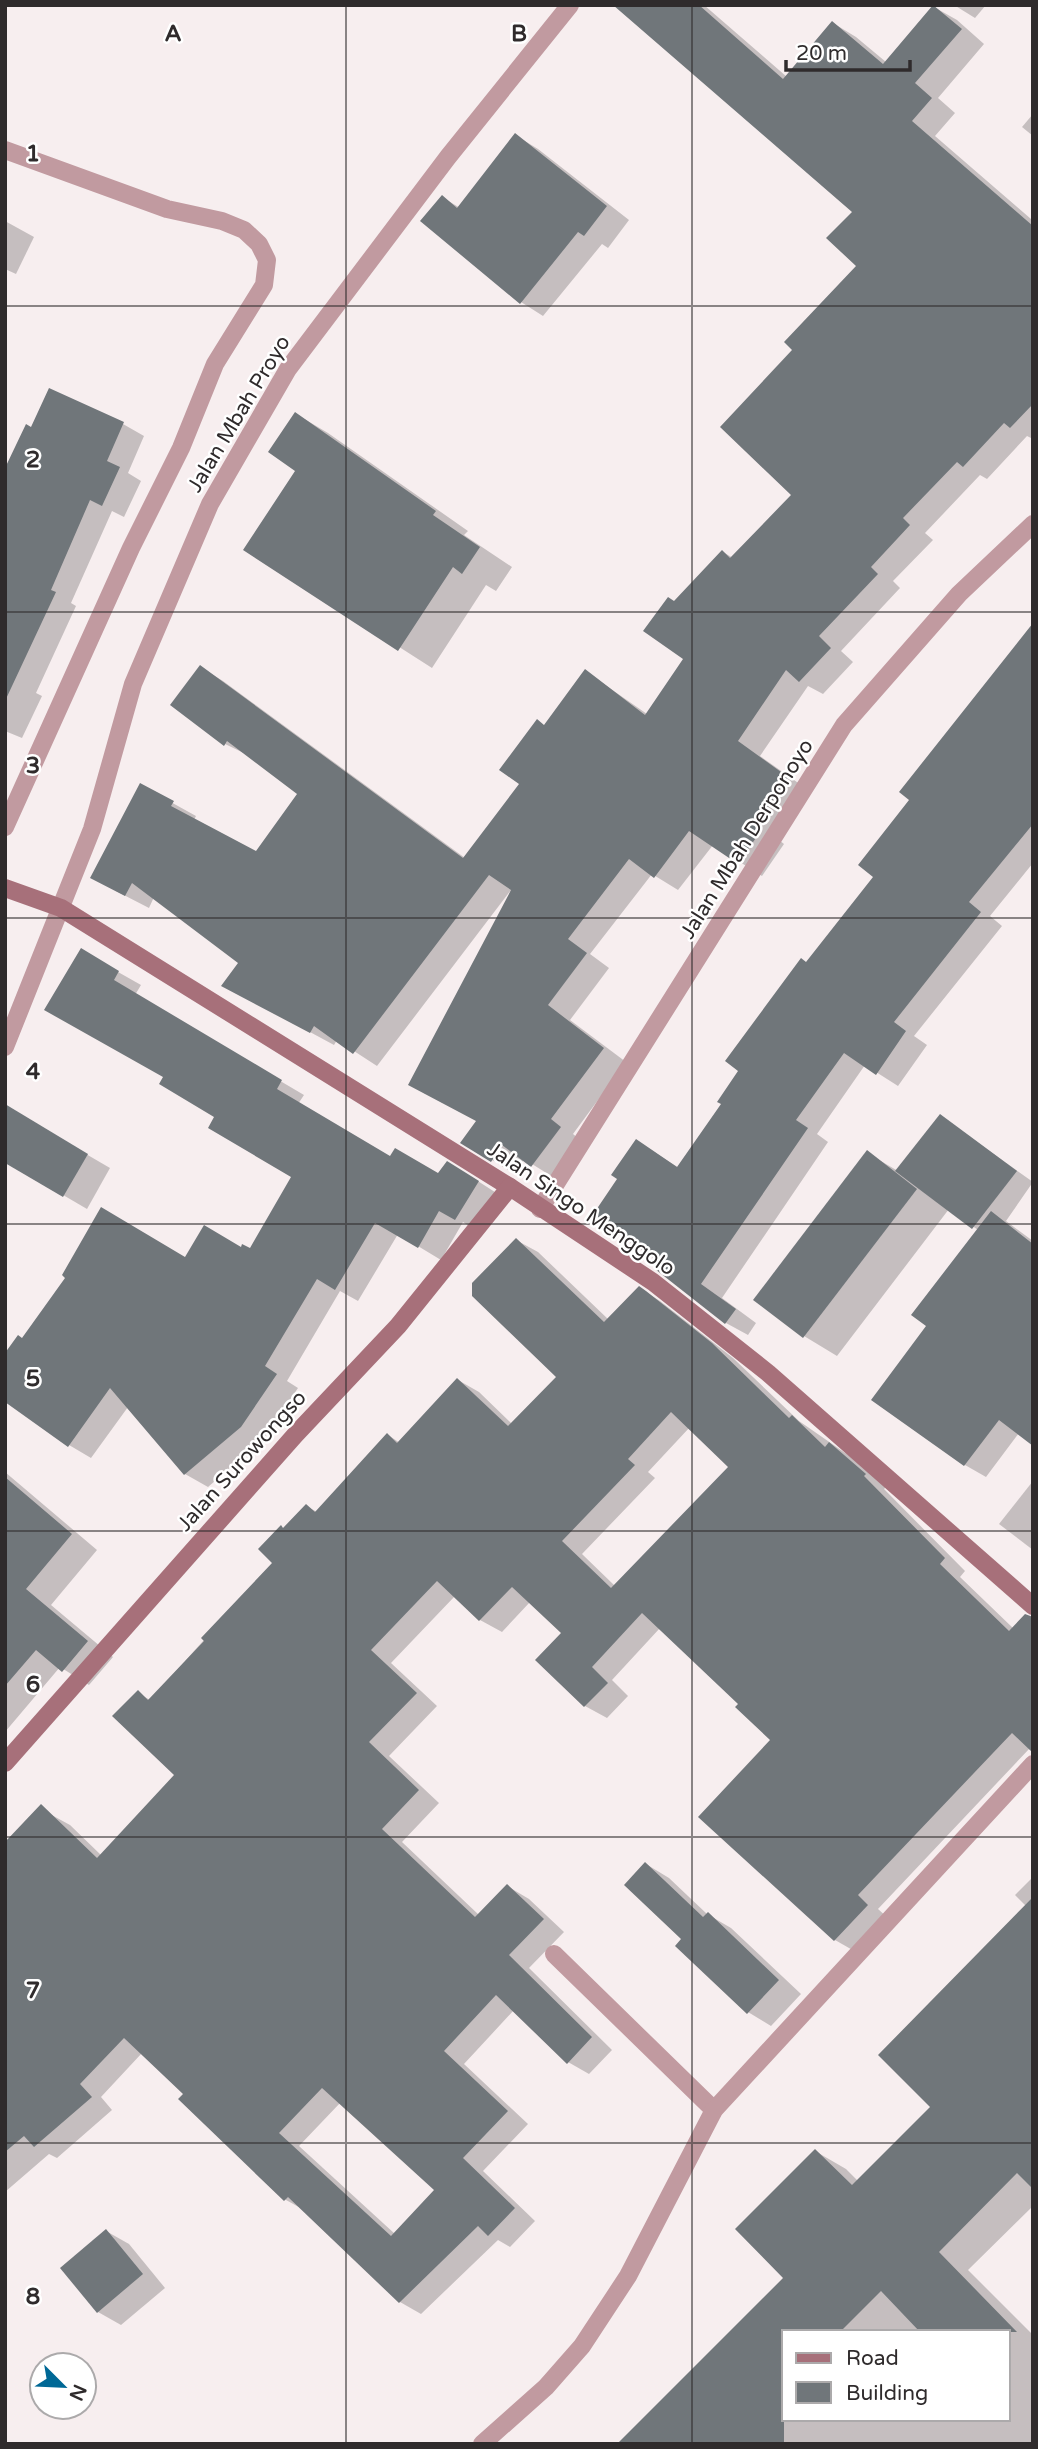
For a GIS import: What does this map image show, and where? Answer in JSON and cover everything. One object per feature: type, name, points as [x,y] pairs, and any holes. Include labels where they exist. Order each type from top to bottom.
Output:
[{"type":"street","name":"Jalan Mbah Proyo","points":[[5,1047],[92,828],[133,684],[210,505],[288,369],[448,157],[570,5]]},
{"type":"street","points":[[5,150],[154,204],[222,221],[244,230],[259,244],[267,260],[264,285],[215,365],[181,448],[131,548],[5,827]]},
{"type":"street","name":"Jalan Mbah Derponoyo","points":[[540,1209],[845,725],[959,594],[1033,524]]},
{"type":"street","name":"Jalan Singo Menggolo","points":[[5,888],[59,907],[510,1187],[653,1282],[833,1427],[1033,1606]]},
{"type":"street","name":"Jalan Surowongso","points":[[5,1763],[296,1434],[398,1326],[510,1187]]},
{"type":"street","points":[[482,2444],[546,2387],[582,2346],[628,2276],[714,2110],[1033,1764]]},
{"type":"street","points":[[554,1954],[714,2110]]},
{"type":"building","points":[[613,5],[699,5],[783,79],[832,21],[883,64],[933,5],[962,29],[915,83],[932,98],[912,121],[1033,226],[1033,404],[1010,428],[1004,423],[963,467],[957,462],[903,518],[910,525],[871,567],[878,574],[819,636],[831,648],[799,682],[786,670],[738,741],[788,777],[756,825],[762,829],[738,864],[689,831],[654,878],[629,859],[568,939],[587,953],[548,1005],[604,1048],[551,1119],[561,1127],[531,1167],[502,1145],[491,1162],[460,1143],[476,1121],[408,1085],[511,890],[489,875],[353,1054],[314,1026],[310,1033],[221,986],[238,963],[132,883],[125,896],[90,878],[140,783],[174,801],[171,806],[256,851],[297,794],[227,741],[224,746],[170,705],[200,665],[463,858],[519,784],[499,770],[537,719],[544,725],[585,669],[645,715],[683,659],[643,631],[668,597],[674,601],[722,550],[730,558],[791,495],[720,427],[792,350],[784,342],[856,266],[826,238],[852,212]]},
{"type":"building","points":[[515,133],[607,206],[584,236],[578,232],[520,304],[420,221],[442,195],[457,208]]},
{"type":"building","points":[[49,388],[124,422],[107,461],[120,467],[102,506],[90,500],[51,590],[56,592],[5,701],[5,468],[26,424],[31,427]]},
{"type":"building","points":[[295,412],[436,511],[433,515],[480,547],[462,574],[453,567],[398,651],[243,550],[295,471],[268,452]]},
{"type":"building","points":[[1033,623],[1033,824],[969,902],[981,912],[894,1022],[906,1031],[876,1075],[844,1053],[796,1120],[808,1128],[701,1284],[736,1309],[725,1324],[655,1269],[661,1263],[592,1216],[617,1179],[611,1175],[636,1139],[677,1167],[721,1104],[717,1102],[738,1071],[725,1061],[801,958],[806,962],[873,877],[858,865],[909,800],[899,792]]},
{"type":"building","points":[[81,948],[119,971],[114,980],[282,1080],[277,1089],[390,1156],[395,1148],[438,1173],[447,1161],[479,1181],[455,1220],[439,1211],[418,1248],[375,1223],[335,1290],[317,1279],[265,1366],[277,1374],[241,1427],[184,1475],[110,1388],[68,1447],[5,1402],[5,1353],[18,1335],[22,1338],[65,1278],[62,1275],[101,1207],[185,1257],[204,1225],[241,1247],[242,1244],[250,1248],[291,1177],[208,1128],[214,1117],[159,1084],[163,1077],[44,1010]]},
{"type":"building","points":[[5,1104],[88,1154],[63,1197],[5,1163]]},
{"type":"building","points":[[940,1114],[1017,1171],[972,1229],[895,1171]]},
{"type":"building","points":[[867,1150],[917,1189],[803,1338],[753,1300]]},
{"type":"building","points":[[991,1211],[1033,1244],[1033,1446],[999,1420],[964,1466],[871,1400],[926,1326],[911,1315]]},
{"type":"building","points":[[516,1238],[604,1322],[639,1286],[712,1343],[789,1418],[792,1415],[825,1447],[829,1442],[866,1474],[864,1476],[945,1558],[940,1564],[1009,1631],[1025,1614],[1033,1617],[1033,1753],[1012,1733],[858,1895],[868,1905],[834,1941],[698,1817],[770,1740],[735,1707],[738,1704],[642,1613],[592,1667],[608,1683],[584,1707],[535,1660],[561,1633],[512,1587],[479,1621],[437,1581],[371,1650],[417,1693],[369,1742],[419,1790],[382,1829],[475,1917],[507,1884],[544,1919],[509,1955],[592,2037],[567,2064],[496,1995],[444,2051],[508,2111],[463,2158],[515,2208],[488,2236],[478,2226],[399,2303],[288,2197],[284,2201],[178,2099],[183,2094],[124,2038],[80,2084],[92,2097],[34,2147],[24,2136],[5,2152],[5,1842],[41,1804],[97,1858],[174,1775],[112,1716],[138,1690],[148,1700],[204,1641],[201,1638],[272,1563],[258,1549],[306,1504],[315,1512],[387,1433],[397,1443],[457,1378],[508,1426],[556,1377],[472,1296],[472,1283]],"holes":[[[671,1412],[728,1467],[611,1588],[562,1541],[635,1465],[628,1459]],[[322,2088],[434,2190],[391,2236],[279,2133]]]},
{"type":"building","points":[[5,1477],[72,1534],[26,1589],[88,1641],[62,1672],[36,1650],[5,1686]]},
{"type":"building","points":[[645,1862],[703,1917],[708,1912],[779,1980],[747,2014],[675,1946],[681,1939],[624,1885]]},
{"type":"building","points":[[1033,1897],[1033,2189],[1017,2173],[939,2252],[1017,2332],[918,2330],[881,2291],[842,2330],[782,2330],[784,2444],[617,2444],[783,2278],[735,2229],[815,2149],[852,2185],[930,2107],[878,2055]]},
{"type":"building","points":[[106,2229],[143,2274],[97,2313],[60,2268]]}]
